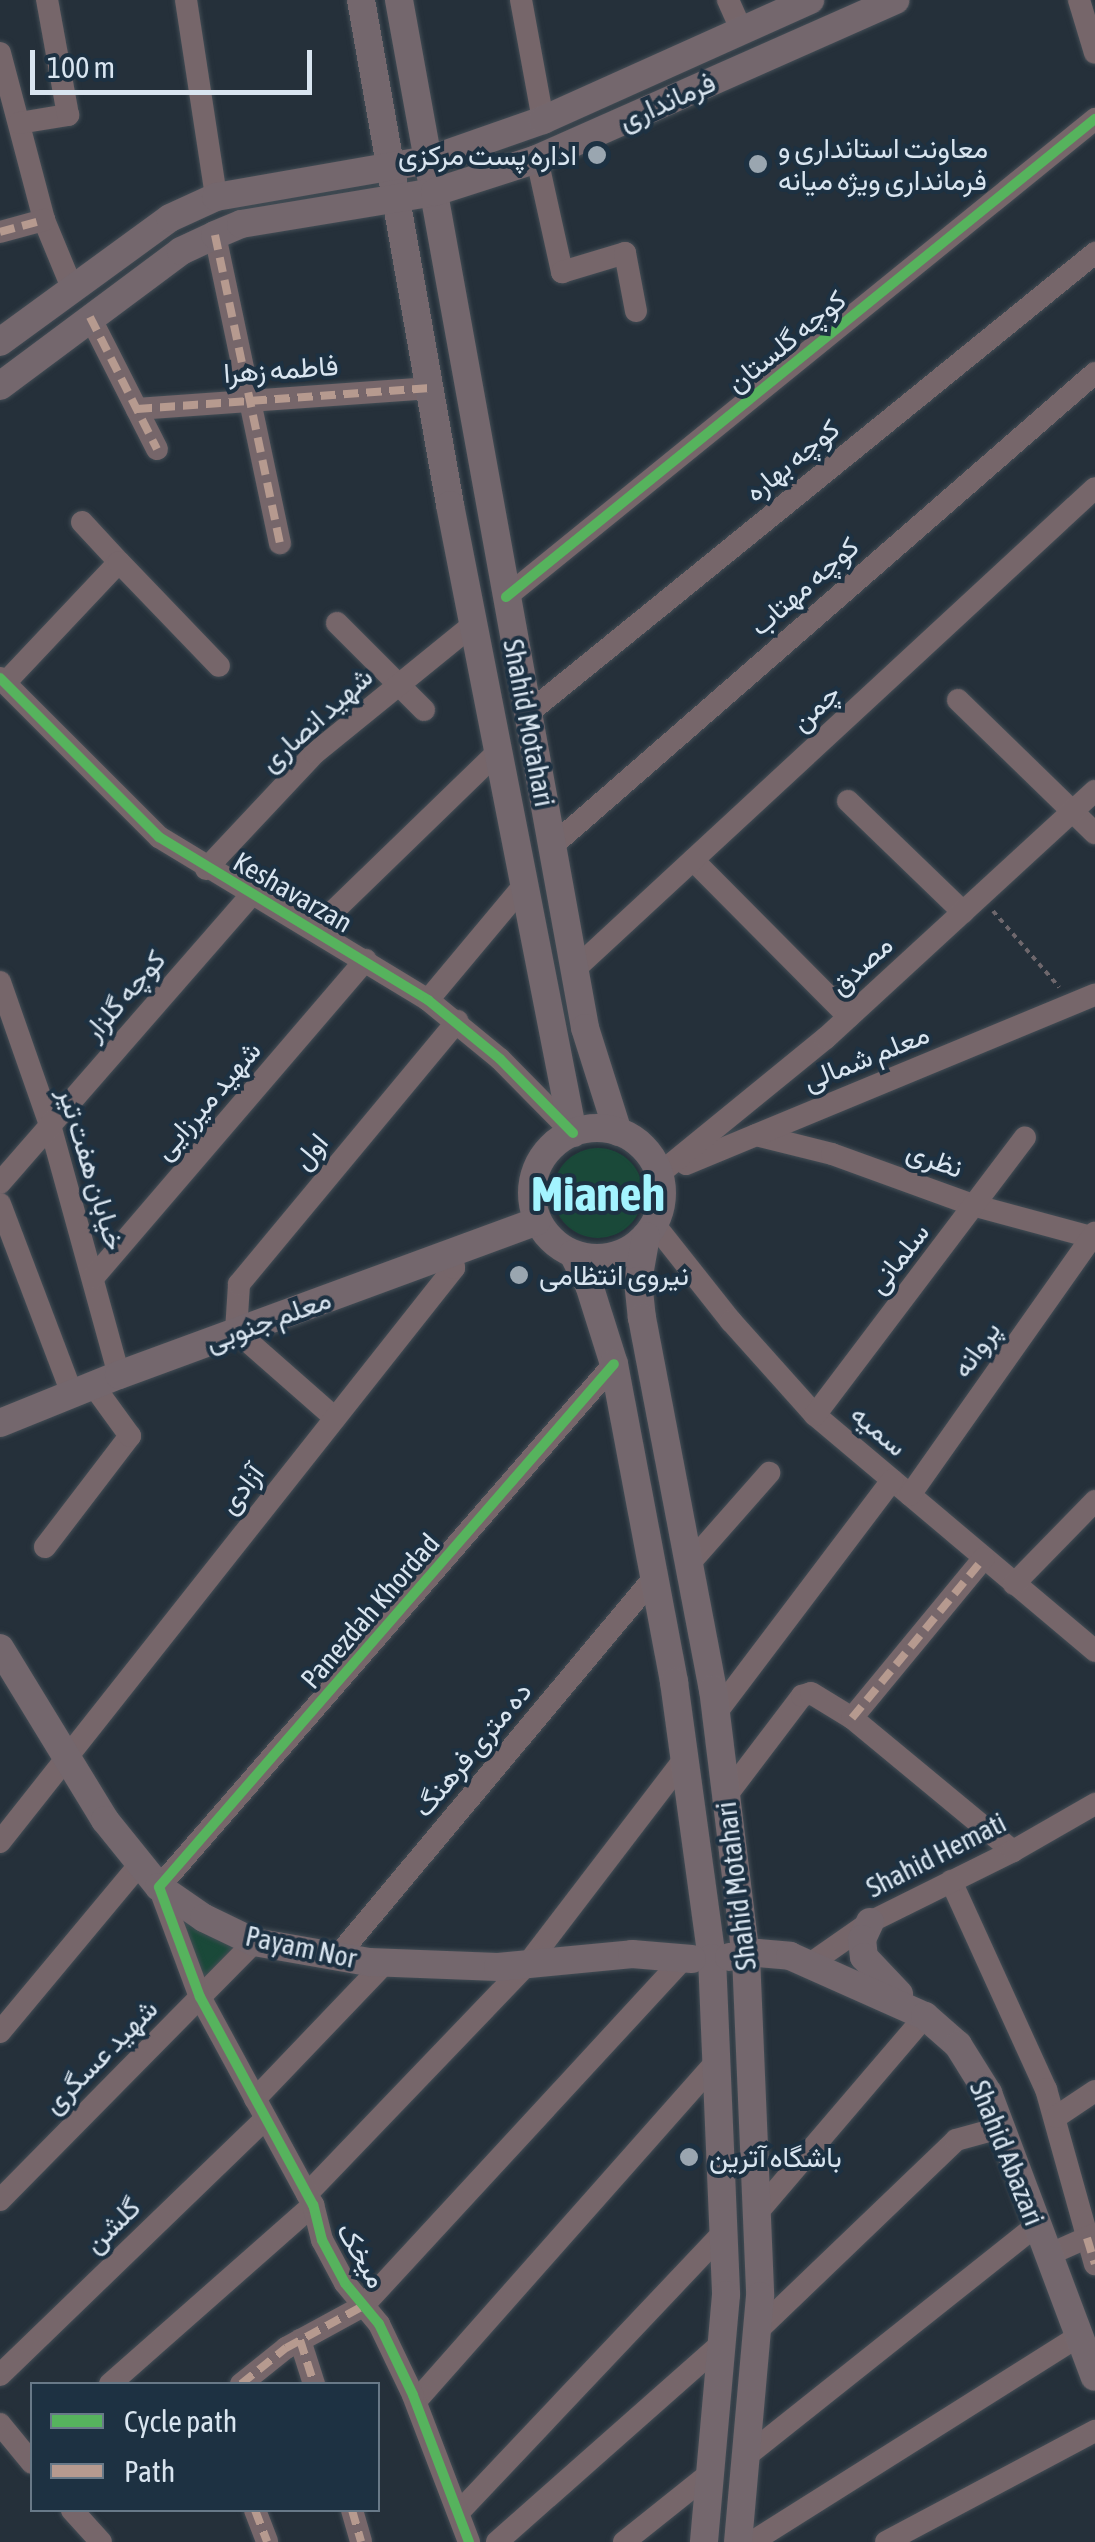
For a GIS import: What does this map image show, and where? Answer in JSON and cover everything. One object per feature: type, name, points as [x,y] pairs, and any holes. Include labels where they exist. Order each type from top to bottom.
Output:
[{"type":"main road","points":[[0,342],[170,218],[216,198],[392,169],[361,0]]},
{"type":"main road","points":[[398,0],[429,160]]},
{"type":"main road","name":"فرمانداری","points":[[392,169],[543,120],[810,0]]},
{"type":"main road","name":"فرمانداری","points":[[398,200],[538,158],[895,0]]},
{"type":"main road","points":[[698,50],[711,80]]},
{"type":"main road","name":"Shahid Motahari","points":[[429,160],[575,970],[596,1067],[618,1132]]},
{"type":"main road","name":"Shahid Motahari","points":[[392,169],[572,1132]]},
{"type":"main road","points":[[0,386],[181,251],[215,235],[242,224],[398,200]]},
{"type":"main road","points":[[72,290],[90,317]]},
{"type":"main road","points":[[603,1128],[618,1132],[644,1148],[659,1174],[662,1192],[650,1230],[612,1257],[573,1254],[546,1235],[538,1221],[533,1179],[540,1160],[572,1132],[603,1128]]},
{"type":"main road","name":"معلم جنوبی","points":[[0,1423],[236,1331],[538,1221]]},
{"type":"main road","name":"Shahid Motahari","points":[[650,1230],[638,1282],[642,1318],[716,1713],[748,1956],[757,2331],[749,2454],[738,2542]]},
{"type":"main road","name":"Shahid Motahari","points":[[573,1254],[590,1288],[614,1364],[654,1578],[685,1758],[695,1959],[717,2061],[724,2232],[722,2342],[704,2542]]},
{"type":"main road","name":"Payam Nor","points":[[0,1648],[66,1761],[158,1887],[254,1942],[385,1963],[526,1966],[680,1954],[695,1959],[748,1956]]},
{"type":"main road","points":[[870,1922],[862,1939],[864,1957],[877,1975],[925,2016]]},
{"type":"main road","name":"Shahid Abazari","points":[[748,1956],[790,1956],[925,2016],[958,2046],[988,2093],[1095,2377]]},
{"type":"street","points":[[19,123],[68,115],[47,0]]},
{"type":"street","points":[[186,0],[216,198]]},
{"type":"street","points":[[521,0],[543,120]]},
{"type":"street","points":[[728,0],[742,31]]},
{"type":"street","points":[[1078,0],[1095,53]]},
{"type":"street","points":[[0,53],[44,220],[72,290]]},
{"type":"street","name":"کوچه گلستان","points":[[506,597],[1095,119]]},
{"type":"street","points":[[538,158],[562,272],[625,253],[636,311]]},
{"type":"street","points":[[0,232],[44,220]]},
{"type":"street","points":[[215,235],[280,544]]},
{"type":"street","name":"کوچه بهاره","points":[[527,714],[1095,253]]},
{"type":"street","points":[[90,317],[157,449]]},
{"type":"street","name":"کوچه مهتاب","points":[[552,846],[1095,373]]},
{"type":"street","name":"فاطمه زهرا","points":[[137,409],[430,388]]},
{"type":"street","name":"چمن","points":[[575,970],[1095,488]]},
{"type":"street","points":[[82,522],[220,666]]},
{"type":"street","points":[[3,681],[120,562]]},
{"type":"street","points":[[337,623],[424,710]]},
{"type":"street","name":"شهید انصاری","points":[[206,869],[315,753],[474,624]]},
{"type":"street","name":"Keshavarzan","points":[[3,681],[159,836],[206,869],[254,892],[428,1000],[457,1021],[572,1132]]},
{"type":"street","points":[[958,700],[1095,833]]},
{"type":"street","points":[[314,930],[499,751]]},
{"type":"street","name":"مصدق","points":[[659,1174],[849,1016],[1095,790]]},
{"type":"street","points":[[848,801],[971,904]]},
{"type":"street","points":[[692,860],[849,1016]]},
{"type":"street","points":[[428,1000],[526,883]]},
{"type":"street","name":"کوچه گلزار","points":[[0,1183],[254,892]]},
{"type":"street","name":"شهید میرزایی","points":[[93,1278],[366,960]]},
{"type":"street","name":"خیابان هفت تیر","points":[[0,982],[50,1125],[93,1278],[95,1385]]},
{"type":"street","name":"معلم شمالی","points":[[659,1174],[1084,999]]},
{"type":"street","name":"اول","points":[[236,1331],[239,1284],[457,1021]]},
{"type":"street","name":"نظری","points":[[756,1134],[832,1154],[976,1206],[1094,1236]]},
{"type":"street","name":"سلمانی","points":[[815,1414],[1025,1137]]},
{"type":"street","points":[[0,1204],[95,1385],[130,1436],[44,1547]]},
{"type":"street","name":"سمیه","points":[[650,1230],[815,1414],[1095,1651]]},
{"type":"street","name":"پروانه","points":[[716,1713],[901,1487],[1094,1236]]},
{"type":"street","name":"آزادی","points":[[0,1842],[454,1268],[452,1252]]},
{"type":"street","points":[[236,1331],[334,1418]]},
{"type":"street","name":"Panezdah Khordad","points":[[158,1887],[614,1364]]},
{"type":"street","points":[[688,1565],[768,1473]]},
{"type":"street","points":[[1014,1584],[1095,1501]]},
{"type":"street","points":[[852,1718],[984,1558]]},
{"type":"street","name":"ده متری فرهنگ","points":[[336,1958],[654,1578]]},
{"type":"street","points":[[726,1796],[802,1696],[820,1694],[1012,1851]]},
{"type":"street","points":[[112,2382],[310,2200],[526,1966],[685,1758]]},
{"type":"street","name":"Shahid Hemati","points":[[803,1964],[870,1922],[1012,1851],[1095,1804]]},
{"type":"street","points":[[0,2032],[140,1865]]},
{"type":"street","points":[[952,1881],[1056,2117],[1091,2236],[1095,2264]]},
{"type":"street","name":"میخک","points":[[158,1887],[200,1998],[310,2200],[322,2240],[345,2284],[378,2324],[416,2401],[469,2542]]},
{"type":"street","name":"شهید عسگری","points":[[0,2200],[254,1942]]},
{"type":"street","points":[[244,2382],[300,2340],[363,2306],[695,1959]]},
{"type":"street","name":"گلشن","points":[[0,2375],[260,2109],[385,1963]]},
{"type":"street","points":[[757,2213],[925,2016]]},
{"type":"street","points":[[416,2401],[717,2061]]},
{"type":"street","points":[[1056,2117],[1095,2092]]},
{"type":"street","points":[[757,2331],[956,2140],[1000,2128]]},
{"type":"street","points":[[749,2454],[1037,2225]]},
{"type":"street","points":[[459,2512],[724,2232]]},
{"type":"street","points":[[1048,2255],[1091,2236]]},
{"type":"street","points":[[752,2542],[1080,2336]]},
{"type":"street","points":[[300,2340],[313,2382]]},
{"type":"street","points":[[496,2542],[722,2342]]},
{"type":"street","points":[[0,2424],[30,2457]]},
{"type":"street","points":[[886,2542],[1095,2431]]},
{"type":"street","points":[[624,2542],[713,2471]]},
{"type":"street","points":[[74,2512],[101,2542]]},
{"type":"street","points":[[256,2512],[267,2542]]},
{"type":"street","points":[[353,2512],[361,2542]]},
{"type":"path","points":[[971,904],[1084,999]]},
{"type":"green space","points":[[589,1148],[607,1148],[623,1155],[636,1168],[643,1193],[636,1218],[623,1231],[607,1238],[589,1238],[573,1231],[560,1218],[553,1202],[553,1184],[560,1168],[573,1155]]},
{"type":"green space","points":[[171,1902],[242,1944],[202,1985]]},
{"type":"marked path","points":[[0,232],[44,220]]},
{"type":"marked path","points":[[215,235],[280,543]]},
{"type":"marked path","points":[[90,317],[157,449]]},
{"type":"marked path","points":[[137,409],[430,388]]},
{"type":"marked path","points":[[852,1718],[984,1558]]},
{"type":"marked path","points":[[1087,2238],[1095,2264]]},
{"type":"marked path","points":[[244,2382],[286,2348],[363,2306]]},
{"type":"marked path","points":[[300,2340],[313,2382]]},
{"type":"marked path","points":[[256,2512],[267,2542]]},
{"type":"marked path","points":[[353,2512],[361,2542]]},
{"type":"cycle path","points":[[506,597],[1095,119]]},
{"type":"cycle path","points":[[0,678],[159,837],[428,1000],[500,1059],[573,1133]]},
{"type":"cycle path","points":[[469,2542],[413,2395],[379,2324],[345,2283],[322,2240],[313,2205],[200,1997],[159,1887],[614,1364]]},
{"type":"place","name":"اداره پست مرکزی","points":[[597,155]]},
{"type":"place","name":"معاونت استانداری و فرمانداری ویژه میانه","points":[[758,164]]},
{"type":"place","name":"نیروی انتظامی","points":[[519,1275]]},
{"type":"place","name":"باشگاه آترین","points":[[689,2157]]},
{"type":"district","name":"Mianeh","points":[[598,1194]]}]
